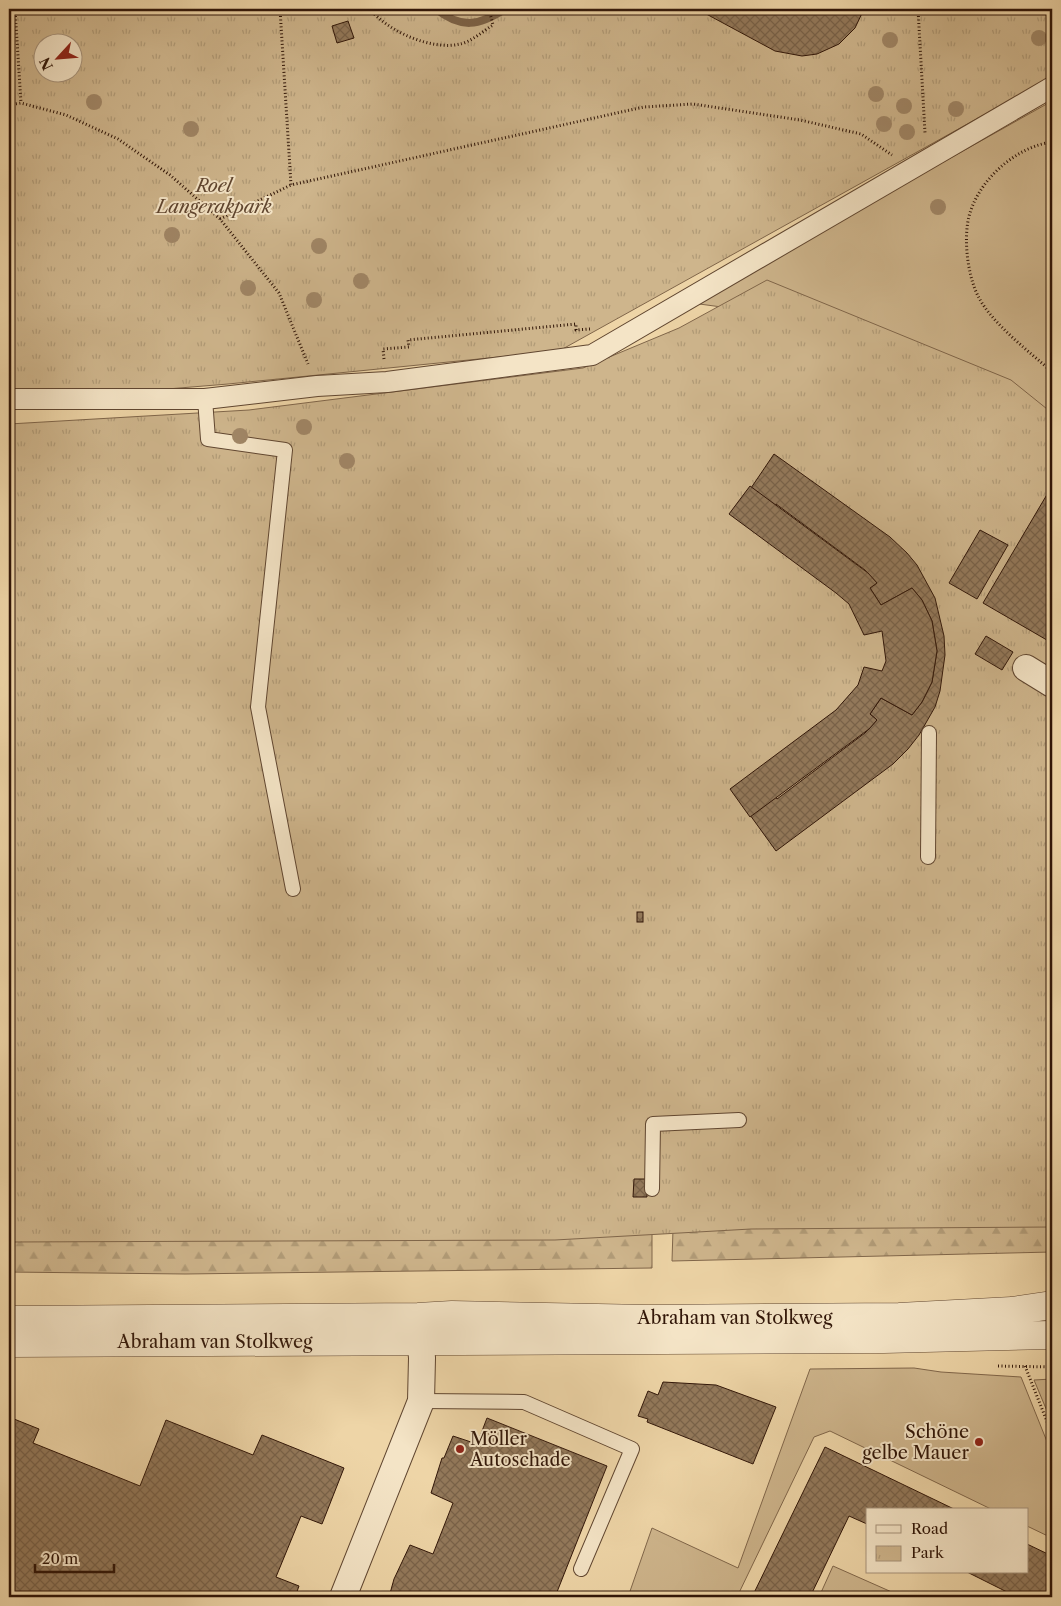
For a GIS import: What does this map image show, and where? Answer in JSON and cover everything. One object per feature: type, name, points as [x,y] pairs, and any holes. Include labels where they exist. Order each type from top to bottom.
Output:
[{"type":"street","points":[[9,399],[206,399],[317,386],[386,382],[592,355],[1052,87]]},
{"type":"street","points":[[1026,668],[1052,684]]},
{"type":"street","name":"Abraham van Stolkweg","points":[[9,1343],[420,1329],[452,1315],[648,1319],[900,1316],[1012,1311],[1052,1305]]},
{"type":"street","name":"Abraham van Stolkweg","points":[[9,1320],[884,1339],[1052,1335]]},
{"type":"street","points":[[343,1597],[421,1401],[420,1329]]},
{"type":"lane","points":[[206,399],[208,439],[285,450],[258,706],[293,889]]},
{"type":"lane","points":[[928,857],[929,733]]},
{"type":"lane","points":[[652,1189],[653,1124],[740,1120]]},
{"type":"lane","points":[[421,1401],[524,1402],[632,1449],[581,1569]]},
{"type":"path","points":[[15,9],[21,103]]},
{"type":"path","points":[[280,9],[291,185]]},
{"type":"path","points":[[370,9],[382,21],[422,43],[460,44],[493,25],[489,9]]},
{"type":"path","points":[[918,9],[927,161]]},
{"type":"path","points":[[9,104],[21,103],[66,115],[118,139],[170,174],[220,219],[279,293],[317,386]]},
{"type":"path","points":[[220,219],[291,185],[644,107],[693,104],[800,120],[861,134],[885,149],[907,172]]},
{"type":"path","points":[[1052,142],[1029,149],[1008,162],[994,174],[980,192],[968,221],[968,266],[978,296],[1001,325],[1052,372]]},
{"type":"path","points":[[386,382],[383,349],[409,346],[408,340],[576,324],[576,330],[596,328]]},
{"type":"path","points":[[1025,1366],[1052,1434]]},
{"type":"green space","name":"Roel Langerakpark","points":[[9,9],[1052,9],[1052,77],[559,351],[228,384],[9,402]]},
{"type":"green space","points":[[1052,101],[1052,460],[788,316],[692,303]]},
{"type":"green space","points":[[767,280],[1011,380],[1052,413],[1052,1227],[751,1229],[555,1240],[9,1242],[9,424],[249,410],[583,368],[679,328]]},
{"type":"green space","points":[[674,1197],[1052,1201],[1052,1252],[672,1261]]},
{"type":"green space","points":[[652,1205],[652,1268],[185,1274],[9,1272],[9,1219]]},
{"type":"green space","points":[[914,1368],[941,1372],[1021,1377],[1052,1454],[1052,1538],[1028,1526],[1028,1508],[989,1508],[830,1431],[814,1437],[737,1597],[628,1597],[652,1528],[738,1568],[810,1369]]},
{"type":"green space","points":[[1052,1379],[1052,1423],[1034,1380]]},
{"type":"green space","points":[[833,1566],[903,1597],[819,1597]]},
{"type":"building","points":[[697,9],[864,9],[855,28],[839,44],[817,54],[802,56],[775,51]]},
{"type":"building","points":[[348,21],[354,38],[337,43],[332,26]]},
{"type":"building","points":[[774,454],[890,537],[907,553],[917,565],[935,598],[944,636],[945,655],[940,691],[935,707],[919,735],[908,749],[893,764],[776,851],[750,815],[775,796],[777,799],[865,733],[877,720],[870,714],[881,698],[912,715],[922,702],[932,682],[937,651],[932,621],[922,600],[912,588],[881,605],[870,588],[877,583],[865,570],[776,504],[775,506],[751,488]]},
{"type":"building","points":[[750,486],[868,573],[877,583],[870,588],[881,605],[912,588],[922,600],[932,621],[937,651],[932,682],[922,702],[912,715],[881,698],[870,714],[877,720],[869,729],[750,817],[730,789],[836,710],[858,685],[864,667],[882,671],[886,661],[882,631],[864,635],[849,604],[729,514]]},
{"type":"building","points":[[1052,486],[1052,643],[983,603]]},
{"type":"building","points":[[980,530],[1008,545],[977,599],[949,583]]},
{"type":"building","points":[[986,636],[1013,652],[1002,670],[975,654]]},
{"type":"building","points":[[637,912],[643,912],[643,922],[637,922]]},
{"type":"building","points":[[634,1179],[647,1179],[647,1197],[633,1197]]},
{"type":"building","points":[[663,1382],[716,1385],[776,1407],[753,1464],[647,1422],[648,1419],[638,1416],[648,1391],[658,1395]]},
{"type":"building","points":[[9,1417],[39,1429],[33,1443],[140,1486],[166,1420],[253,1455],[262,1435],[344,1468],[322,1524],[301,1516],[276,1577],[299,1586],[295,1597],[9,1597]]},
{"type":"building","points":[[487,1418],[607,1466],[555,1597],[389,1597],[394,1579],[410,1545],[433,1554],[453,1503],[431,1493],[442,1458],[444,1458],[453,1436],[477,1444]]},
{"type":"building","points":[[825,1447],[952,1508],[866,1508],[866,1524],[849,1516],[810,1597],[752,1597]]},
{"type":"building","points":[[1028,1544],[1052,1556],[1052,1597],[1009,1597],[1011,1594],[971,1574],[1028,1574]]},
{"type":"waterway","points":[[436,9],[454,20],[470,23],[487,19],[505,9]]},
{"type":"place","name":"Schöne gelbe Mauer","points":[[979,1442]]},
{"type":"place","name":"Möller Autoschade","points":[[460,1449]]}]
